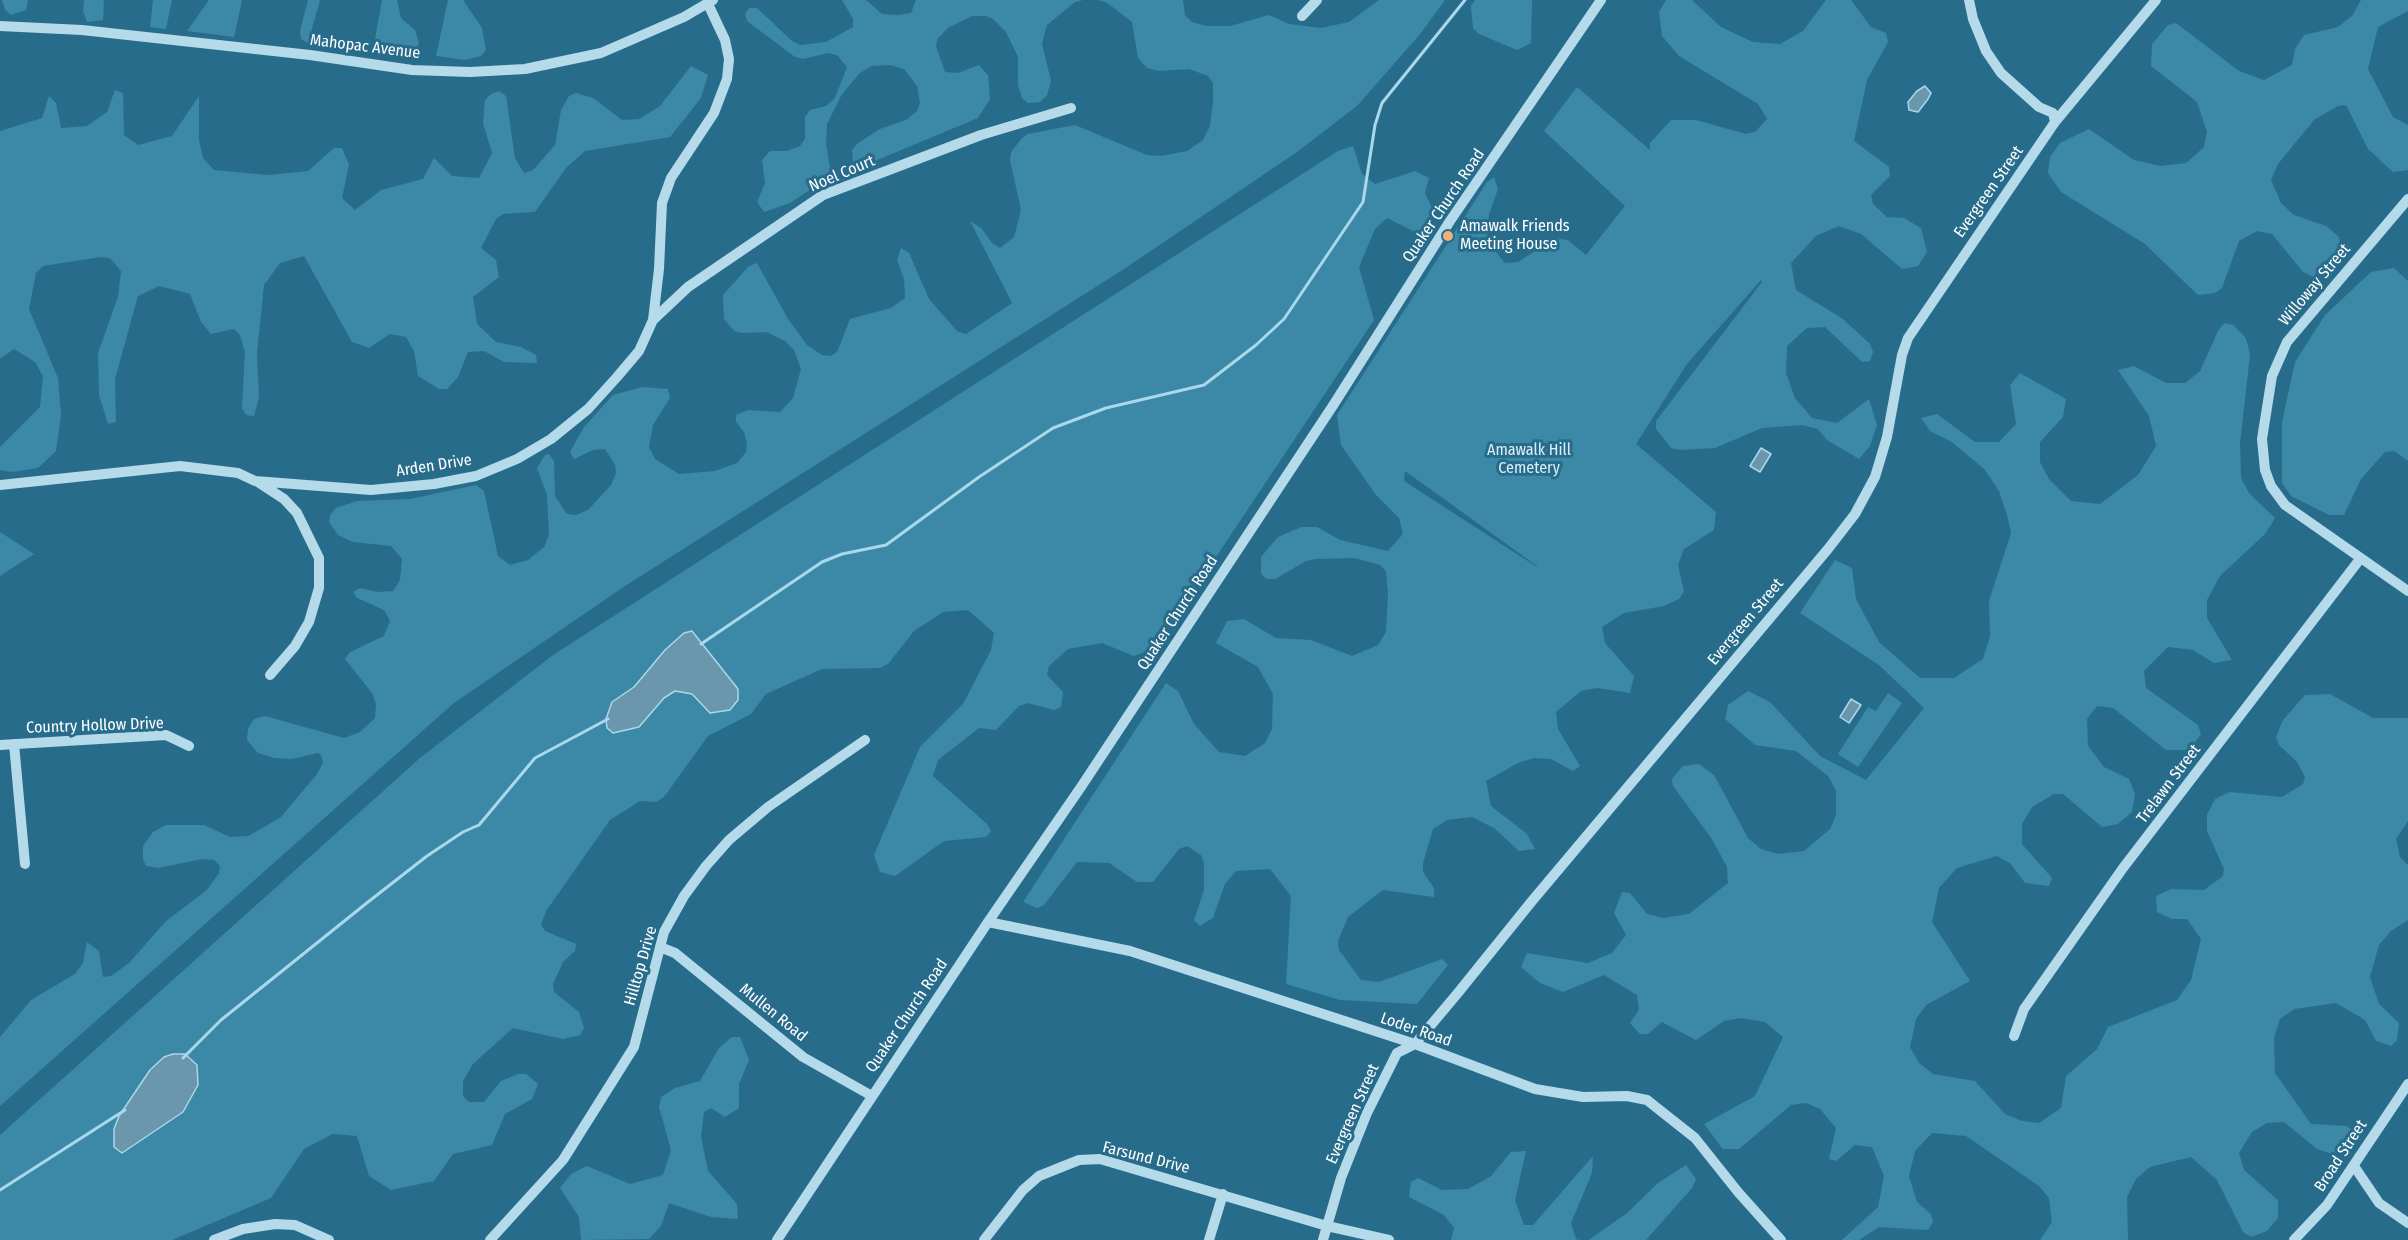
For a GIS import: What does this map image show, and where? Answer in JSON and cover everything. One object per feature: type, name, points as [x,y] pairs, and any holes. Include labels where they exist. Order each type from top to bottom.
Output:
[{"type":"street","points":[[1302,16],[1317,0]]},
{"type":"street","name":"Quaker Church Road","points":[[777,1240],[1301,454],[1450,221],[1601,0]]},
{"type":"street","points":[[1969,0],[1972,19],[1986,51],[2001,74],[2039,107],[2053,113],[2055,122]]},
{"type":"street","name":"Evergreen Street","points":[[1323,1240],[1367,1113],[1397,1053],[1415,1044],[1855,514],[1875,477],[1887,438],[1902,356],[1908,338],[2055,122],[2156,0]]},
{"type":"street","name":"Mahopac Avenue","points":[[0,25],[92,32],[310,55],[412,70],[470,72],[525,69],[602,53],[711,2]]},
{"type":"street","name":"Arden Drive","points":[[0,485],[180,466],[238,473],[255,481],[371,490],[434,484],[476,476],[517,459],[551,439],[588,410],[639,351],[653,320],[659,269],[662,202],[671,178],[714,112],[727,79],[729,59],[725,40],[711,2]]},
{"type":"street","name":"Noel Court","points":[[653,320],[688,287],[823,195],[981,135],[1071,108]]},
{"type":"street","name":"Willoway Street","points":[[2360,559],[2284,505],[2271,486],[2265,470],[2262,439],[2277,360],[2301,323],[2408,199]]},
{"type":"street","points":[[255,481],[284,499],[297,513],[319,558],[319,588],[309,622],[295,646],[270,675]]},
{"type":"street","points":[[2360,559],[2408,591]]},
{"type":"street","name":"Trelawn Street","points":[[2014,1036],[2024,1009],[2123,868],[2360,559]]},
{"type":"street","name":"Country Hollow Drive","points":[[0,745],[166,735],[189,746]]},
{"type":"street","name":"Hilltop Drive","points":[[490,1240],[563,1160],[634,1047],[664,932],[684,896],[729,840],[768,807],[865,740]]},
{"type":"street","points":[[14,744],[25,864]]},
{"type":"street","name":"Loder Road","points":[[988,922],[1130,951],[1415,1044],[1549,1093],[1647,1100],[1695,1138],[1738,1192],[1782,1240]]},
{"type":"street","name":"Mullen Road","points":[[660,947],[675,952],[803,1057],[872,1096]]},
{"type":"street","name":"Broad Street","points":[[2294,1240],[2327,1205],[2408,1084]]},
{"type":"street","name":"Farsund Drive","points":[[984,1240],[1023,1190],[1039,1176],[1079,1160],[1100,1159],[1327,1226],[1389,1240]]},
{"type":"street","points":[[2354,1166],[2379,1203],[2408,1223]]},
{"type":"street","points":[[1209,1240],[1223,1194]]},
{"type":"street","points":[[214,1240],[243,1229],[275,1224],[295,1225],[329,1240]]},
{"type":"green space","points":[[2,0],[28,0],[26,10],[11,15],[5,10]]},
{"type":"green space","points":[[84,0],[104,0],[103,20],[87,22],[83,11]]},
{"type":"green space","points":[[153,0],[172,0],[166,29],[150,27]]},
{"type":"green space","points":[[209,0],[242,0],[234,37],[187,31]]},
{"type":"green space","points":[[308,0],[320,0],[308,43],[301,39],[300,31]]},
{"type":"green space","points":[[382,0],[397,0],[401,18],[415,30],[419,43],[416,50],[373,50]]},
{"type":"green space","points":[[448,0],[463,0],[482,28],[486,50],[481,56],[465,60],[436,56]]},
{"type":"green space","points":[[842,0],[866,0],[882,14],[897,15],[911,13],[916,0],[1083,0],[1075,2],[1047,25],[1042,44],[1051,81],[1047,95],[1040,102],[1028,103],[1022,98],[1018,85],[1018,57],[1006,32],[993,19],[986,16],[972,16],[948,28],[938,38],[936,46],[945,72],[958,73],[979,65],[988,75],[990,99],[978,118],[863,166],[853,163],[852,150],[858,143],[880,129],[906,120],[917,111],[920,103],[917,86],[904,69],[890,65],[872,66],[860,73],[842,94],[827,124],[826,142],[831,176],[790,203],[764,212],[757,202],[765,183],[762,160],[770,151],[787,151],[800,146],[805,139],[805,117],[810,110],[826,106],[835,98],[847,67],[837,55],[828,53],[803,59],[795,57],[747,21],[745,14],[749,8],[757,8],[792,41],[800,45],[826,42],[853,27],[853,19]]},
{"type":"green space","points":[[1097,0],[1183,0],[1185,15],[1192,22],[1206,26],[1230,26],[1269,15],[1289,24],[1321,28],[1349,22],[1379,0],[1445,0],[1421,33],[1357,106],[1297,152],[1124,269],[625,586],[454,703],[0,1106],[0,1037],[31,1000],[75,974],[83,963],[87,942],[99,951],[103,977],[111,976],[129,963],[166,921],[207,890],[219,873],[220,866],[214,860],[202,859],[158,868],[146,866],[143,859],[143,846],[153,832],[166,825],[204,825],[230,837],[248,836],[280,818],[317,774],[323,763],[318,753],[292,759],[274,758],[258,753],[247,740],[248,729],[254,719],[265,716],[344,738],[360,732],[375,718],[376,704],[372,693],[345,659],[350,652],[384,636],[390,621],[384,610],[357,598],[353,592],[360,588],[377,592],[393,591],[400,580],[402,559],[391,546],[353,542],[338,535],[329,522],[330,515],[336,508],[357,501],[410,499],[476,485],[484,491],[498,556],[510,565],[528,560],[544,547],[549,535],[547,495],[537,468],[545,455],[549,454],[554,461],[555,496],[567,514],[576,515],[588,510],[611,485],[616,473],[615,465],[605,449],[593,450],[574,459],[570,452],[584,427],[613,395],[642,387],[668,389],[670,398],[653,425],[649,447],[655,459],[679,474],[715,471],[737,463],[746,452],[747,444],[744,432],[736,422],[736,415],[748,410],[780,412],[793,398],[801,369],[794,350],[785,341],[766,332],[734,331],[724,319],[723,295],[749,266],[757,263],[788,319],[807,345],[822,355],[831,356],[837,352],[850,319],[891,308],[905,298],[904,279],[897,260],[901,248],[909,253],[929,299],[957,331],[966,334],[1012,303],[970,221],[981,228],[992,243],[1000,248],[1014,237],[1021,210],[1010,160],[1011,152],[1022,138],[1028,134],[1075,125],[1147,155],[1161,156],[1187,151],[1203,140],[1210,126],[1213,83],[1208,76],[1189,69],[1159,71],[1147,68],[1138,58],[1132,22],[1106,2]]},
{"type":"green space","points":[[1475,0],[1532,0],[1531,43],[1517,50],[1479,34],[1473,28],[1471,6]]},
{"type":"green space","name":"Amawalk Hill Cemetery","points":[[1666,0],[1692,0],[1721,27],[1753,42],[1780,44],[1803,31],[1826,0],[1851,0],[1871,27],[1886,33],[1888,42],[1867,80],[1854,141],[1889,167],[1890,176],[1871,195],[1873,204],[1887,217],[1904,218],[1921,228],[1927,252],[1918,266],[1902,269],[1861,234],[1839,226],[1816,236],[1791,263],[1796,290],[1843,319],[1870,344],[1873,352],[1870,361],[1862,362],[1825,327],[1807,328],[1787,346],[1786,373],[1795,398],[1812,418],[1837,423],[1869,399],[1877,425],[1870,446],[1859,459],[1827,440],[1818,429],[1802,425],[1762,428],[1715,448],[1680,450],[1671,448],[1656,429],[1656,421],[1762,282],[1761,280],[1687,364],[1636,444],[1716,512],[1714,530],[1684,549],[1678,565],[1684,591],[1679,599],[1664,606],[1624,613],[1602,627],[1605,643],[1634,676],[1630,693],[1597,688],[1581,691],[1556,712],[1558,729],[1580,766],[1573,771],[1551,759],[1534,758],[1518,763],[1486,781],[1491,806],[1527,834],[1535,849],[1519,851],[1494,828],[1472,817],[1447,820],[1433,829],[1423,863],[1423,872],[1434,888],[1434,897],[1383,890],[1348,917],[1338,941],[1339,950],[1361,980],[1379,982],[1442,959],[1448,965],[1417,1004],[1340,1000],[1286,984],[1291,896],[1270,869],[1236,871],[1225,884],[1213,918],[1200,926],[1194,920],[1204,890],[1204,863],[1201,855],[1187,846],[1179,849],[1153,882],[1137,882],[1109,863],[1077,862],[1044,905],[1037,908],[1023,902],[1166,683],[1178,691],[1194,724],[1219,752],[1245,756],[1265,743],[1272,729],[1273,694],[1258,667],[1216,643],[1227,621],[1244,619],[1276,638],[1311,640],[1352,656],[1378,645],[1386,632],[1388,593],[1386,571],[1380,565],[1355,558],[1315,559],[1306,561],[1275,579],[1266,579],[1261,573],[1261,557],[1278,537],[1301,527],[1317,527],[1340,540],[1388,551],[1403,534],[1399,518],[1376,495],[1341,445],[1337,415],[1487,182],[1494,177],[1498,189],[1489,214],[1487,233],[1491,246],[1505,263],[1518,262],[1551,241],[1560,239],[1568,240],[1586,255],[1625,206],[1544,131],[1577,87],[1650,150],[1650,143],[1671,120],[1696,120],[1746,134],[1755,132],[1767,119],[1758,104],[1679,56],[1662,36],[1659,12]],"holes":[[[1405,471],[1537,566],[1404,481]]]},
{"type":"green space","points":[[2361,0],[2408,0],[2408,11],[2378,27],[2368,69],[2393,117],[2408,125],[2408,170],[2393,172],[2368,149],[2346,105],[2338,106],[2314,120],[2278,164],[2271,180],[2281,203],[2294,215],[2326,226],[2339,237],[2341,254],[2325,275],[2317,279],[2303,272],[2272,234],[2257,231],[2239,241],[2222,288],[2215,293],[2198,295],[2145,244],[2061,192],[2048,173],[2050,157],[2060,143],[2089,129],[2134,160],[2160,166],[2186,163],[2204,147],[2207,132],[2197,102],[2151,66],[2152,44],[2168,25],[2176,23],[2239,71],[2264,80],[2292,65],[2295,49],[2304,35],[2338,27],[2352,16]]},
{"type":"green space","points":[[691,66],[708,75],[701,98],[670,137],[585,151],[566,168],[535,212],[503,214],[496,219],[481,248],[496,260],[499,277],[473,297],[477,324],[496,342],[521,347],[536,355],[537,363],[504,362],[484,351],[468,352],[458,377],[447,389],[439,389],[418,376],[414,351],[406,337],[390,334],[369,348],[352,342],[304,256],[280,263],[264,285],[257,354],[259,398],[254,416],[246,415],[242,408],[245,352],[240,335],[234,329],[211,334],[201,322],[190,294],[159,286],[138,296],[115,379],[116,422],[108,424],[99,395],[98,353],[118,297],[121,271],[110,258],[101,257],[43,266],[36,273],[29,309],[58,378],[61,415],[56,451],[38,468],[13,472],[0,470],[0,447],[40,407],[43,376],[35,362],[14,349],[0,359],[0,131],[42,118],[49,96],[56,103],[61,128],[87,126],[107,112],[115,90],[123,93],[124,135],[138,145],[172,136],[199,96],[199,140],[203,158],[214,170],[268,175],[308,171],[334,148],[342,148],[349,165],[342,198],[355,210],[381,190],[423,179],[434,158],[452,176],[479,178],[492,153],[483,123],[485,100],[491,94],[499,91],[506,96],[515,158],[524,173],[533,170],[555,145],[561,110],[569,96],[576,93],[593,98],[622,120],[639,119],[660,106]]},
{"type":"green space","points":[[1353,146],[1362,174],[1375,184],[1415,171],[1429,178],[1425,193],[1437,219],[1417,233],[1387,218],[1375,229],[1359,267],[1374,320],[1162,638],[1150,650],[1134,656],[1102,643],[1068,649],[1049,666],[1047,675],[1063,692],[1061,707],[1054,710],[1028,703],[1019,706],[996,730],[979,728],[938,760],[933,776],[987,824],[991,831],[986,837],[944,841],[895,876],[880,872],[874,855],[920,747],[963,704],[991,650],[994,633],[968,610],[943,612],[914,631],[888,664],[880,668],[822,669],[766,694],[751,714],[708,736],[664,797],[656,802],[640,801],[610,820],[546,911],[541,925],[545,931],[576,944],[575,951],[563,962],[553,984],[554,992],[579,1012],[584,1028],[580,1035],[563,1039],[513,1028],[473,1064],[463,1081],[463,1096],[469,1102],[484,1102],[501,1081],[518,1074],[526,1074],[538,1084],[532,1099],[505,1114],[492,1145],[453,1154],[434,1181],[391,1190],[369,1176],[357,1136],[333,1134],[304,1149],[271,1198],[172,1240],[0,1240],[0,1135],[420,758],[553,655],[1338,151]],"holes":[[[665,650],[710,713],[692,694],[675,691],[664,698],[612,702],[634,687]]]},
{"type":"green space","points":[[2394,268],[2408,281],[2408,461],[2394,451],[2385,452],[2361,479],[2344,515],[2329,515],[2291,496],[2282,483],[2282,422],[2295,362],[2325,315],[2371,272]]},
{"type":"green space","points":[[2225,323],[2233,325],[2246,338],[2250,355],[2240,443],[2241,478],[2249,493],[2275,518],[2265,534],[2220,576],[2207,600],[2207,618],[2232,660],[2214,663],[2193,650],[2168,647],[2144,671],[2146,688],[2198,725],[2201,734],[2190,750],[2166,750],[2113,708],[2097,706],[2087,719],[2088,746],[2104,767],[2129,779],[2135,794],[2132,812],[2118,824],[2102,827],[2063,794],[2054,794],[2032,807],[2022,824],[2022,844],[2052,878],[2049,886],[2025,883],[2010,863],[1997,856],[1957,868],[1939,888],[1932,922],[1970,981],[1926,1005],[1916,1019],[1910,1047],[1919,1063],[1933,1074],[1975,1081],[2005,1114],[2022,1121],[2039,1123],[2061,1108],[2066,1076],[2097,1049],[2108,1027],[2177,1000],[2191,980],[2201,939],[2187,919],[2172,919],[2157,912],[2156,896],[2171,889],[2204,890],[2223,876],[2224,869],[2207,831],[2207,815],[2215,799],[2230,792],[2282,797],[2303,784],[2305,777],[2297,762],[2279,745],[2276,737],[2283,720],[2305,695],[2330,694],[2373,718],[2408,718],[2408,821],[2396,839],[2400,857],[2408,865],[2408,920],[2391,931],[2379,945],[2370,977],[2379,1004],[2399,1023],[2397,1040],[2391,1046],[2376,1041],[2365,1020],[2336,1003],[2294,1009],[2280,1019],[2274,1038],[2275,1073],[2311,1124],[2347,1126],[2353,1131],[2348,1147],[2332,1154],[2317,1149],[2284,1122],[2267,1123],[2252,1132],[2239,1153],[2244,1170],[2278,1200],[2278,1218],[2267,1231],[2251,1237],[2243,1232],[2217,1180],[2191,1157],[2150,1167],[2136,1179],[2127,1197],[2128,1240],[2040,1240],[2052,1222],[2049,1198],[2039,1186],[1966,1136],[1932,1133],[1915,1151],[1909,1176],[1917,1202],[1931,1214],[1933,1222],[1928,1230],[1879,1227],[1859,1240],[1842,1240],[1878,1207],[1884,1176],[1872,1147],[1855,1145],[1836,1161],[1829,1159],[1836,1128],[1820,1109],[1806,1103],[1791,1105],[1739,1149],[1723,1149],[1704,1124],[1755,1096],[1783,1037],[1765,1022],[1741,1018],[1724,1021],[1696,1040],[1662,1022],[1648,1034],[1640,1034],[1630,1023],[1639,1010],[1637,995],[1604,975],[1563,992],[1540,983],[1521,967],[1527,953],[1588,963],[1612,953],[1626,935],[1614,913],[1622,892],[1630,893],[1647,914],[1663,918],[1689,914],[1728,883],[1727,867],[1712,839],[1673,786],[1672,779],[1683,766],[1699,764],[1714,775],[1748,838],[1761,849],[1778,854],[1804,851],[1830,829],[1836,815],[1836,790],[1828,776],[1796,751],[1755,745],[1725,719],[1728,705],[1748,691],[1770,702],[1820,756],[1866,780],[1924,708],[1879,665],[1800,613],[1835,560],[1852,568],[1856,599],[1879,642],[1920,678],[1954,678],[1983,659],[1990,636],[1989,601],[2011,533],[2007,515],[1999,491],[1985,470],[1952,442],[1930,431],[1921,418],[1937,414],[1975,442],[1999,442],[2016,424],[2010,385],[2020,373],[2066,399],[2063,417],[2040,442],[2040,462],[2049,479],[2071,501],[2100,504],[2138,475],[2156,446],[2149,416],[2118,370],[2134,366],[2166,383],[2185,383],[2200,371],[2219,329]]},
{"type":"green space","points":[[0,532],[34,554],[0,576]]},
{"type":"green space","points":[[1888,693],[1902,703],[1858,767],[1838,754],[1868,707],[1876,711]]},
{"type":"green space","points":[[732,1037],[740,1037],[749,1060],[739,1084],[739,1108],[725,1117],[711,1108],[704,1112],[701,1137],[708,1171],[737,1204],[738,1219],[711,1217],[669,1203],[661,1226],[649,1239],[581,1240],[579,1217],[560,1188],[571,1174],[587,1166],[630,1184],[663,1175],[671,1150],[659,1107],[661,1097],[675,1088],[700,1081],[719,1048]]},
{"type":"green space","points":[[1526,1151],[1515,1200],[1524,1225],[1533,1225],[1593,1156],[1592,1173],[1571,1223],[1576,1239],[1579,1240],[1451,1240],[1454,1228],[1444,1215],[1409,1197],[1411,1182],[1418,1178],[1442,1190],[1468,1189],[1490,1177],[1511,1152]]},
{"type":"green space","points":[[1686,1165],[1696,1179],[1692,1188],[1646,1240],[1589,1240],[1627,1213],[1658,1183]]},
{"type":"shaded area","points":[[1925,86],[1931,93],[1928,99],[1918,112],[1909,110],[1908,102],[1917,91]]},
{"type":"shaded area","points":[[1761,448],[1771,454],[1760,472],[1750,466]]},
{"type":"shaded area","points":[[692,631],[738,689],[738,700],[730,710],[710,713],[692,694],[675,691],[664,698],[639,727],[613,733],[607,728],[606,719],[612,702],[634,687],[665,650],[684,633]]},
{"type":"shaded area","points":[[1851,699],[1861,705],[1849,723],[1840,717]]},
{"type":"shaded area","points":[[185,1054],[197,1065],[198,1085],[183,1112],[122,1153],[114,1147],[114,1129],[119,1116],[150,1070],[164,1057]]},
{"type":"waterway","points":[[701,644],[822,562],[842,554],[886,545],[979,477],[1053,428],[1106,408],[1204,385],[1256,345],[1284,319],[1363,202],[1375,125],[1382,103],[1465,0]]},
{"type":"waterway","points":[[183,1058],[221,1020],[368,902],[427,856],[463,832],[479,825],[535,758],[608,719]]},
{"type":"waterway","points":[[0,1190],[125,1110]]},
{"type":"place","name":"Amawalk Friends Meeting House","points":[[1448,236]]}]
